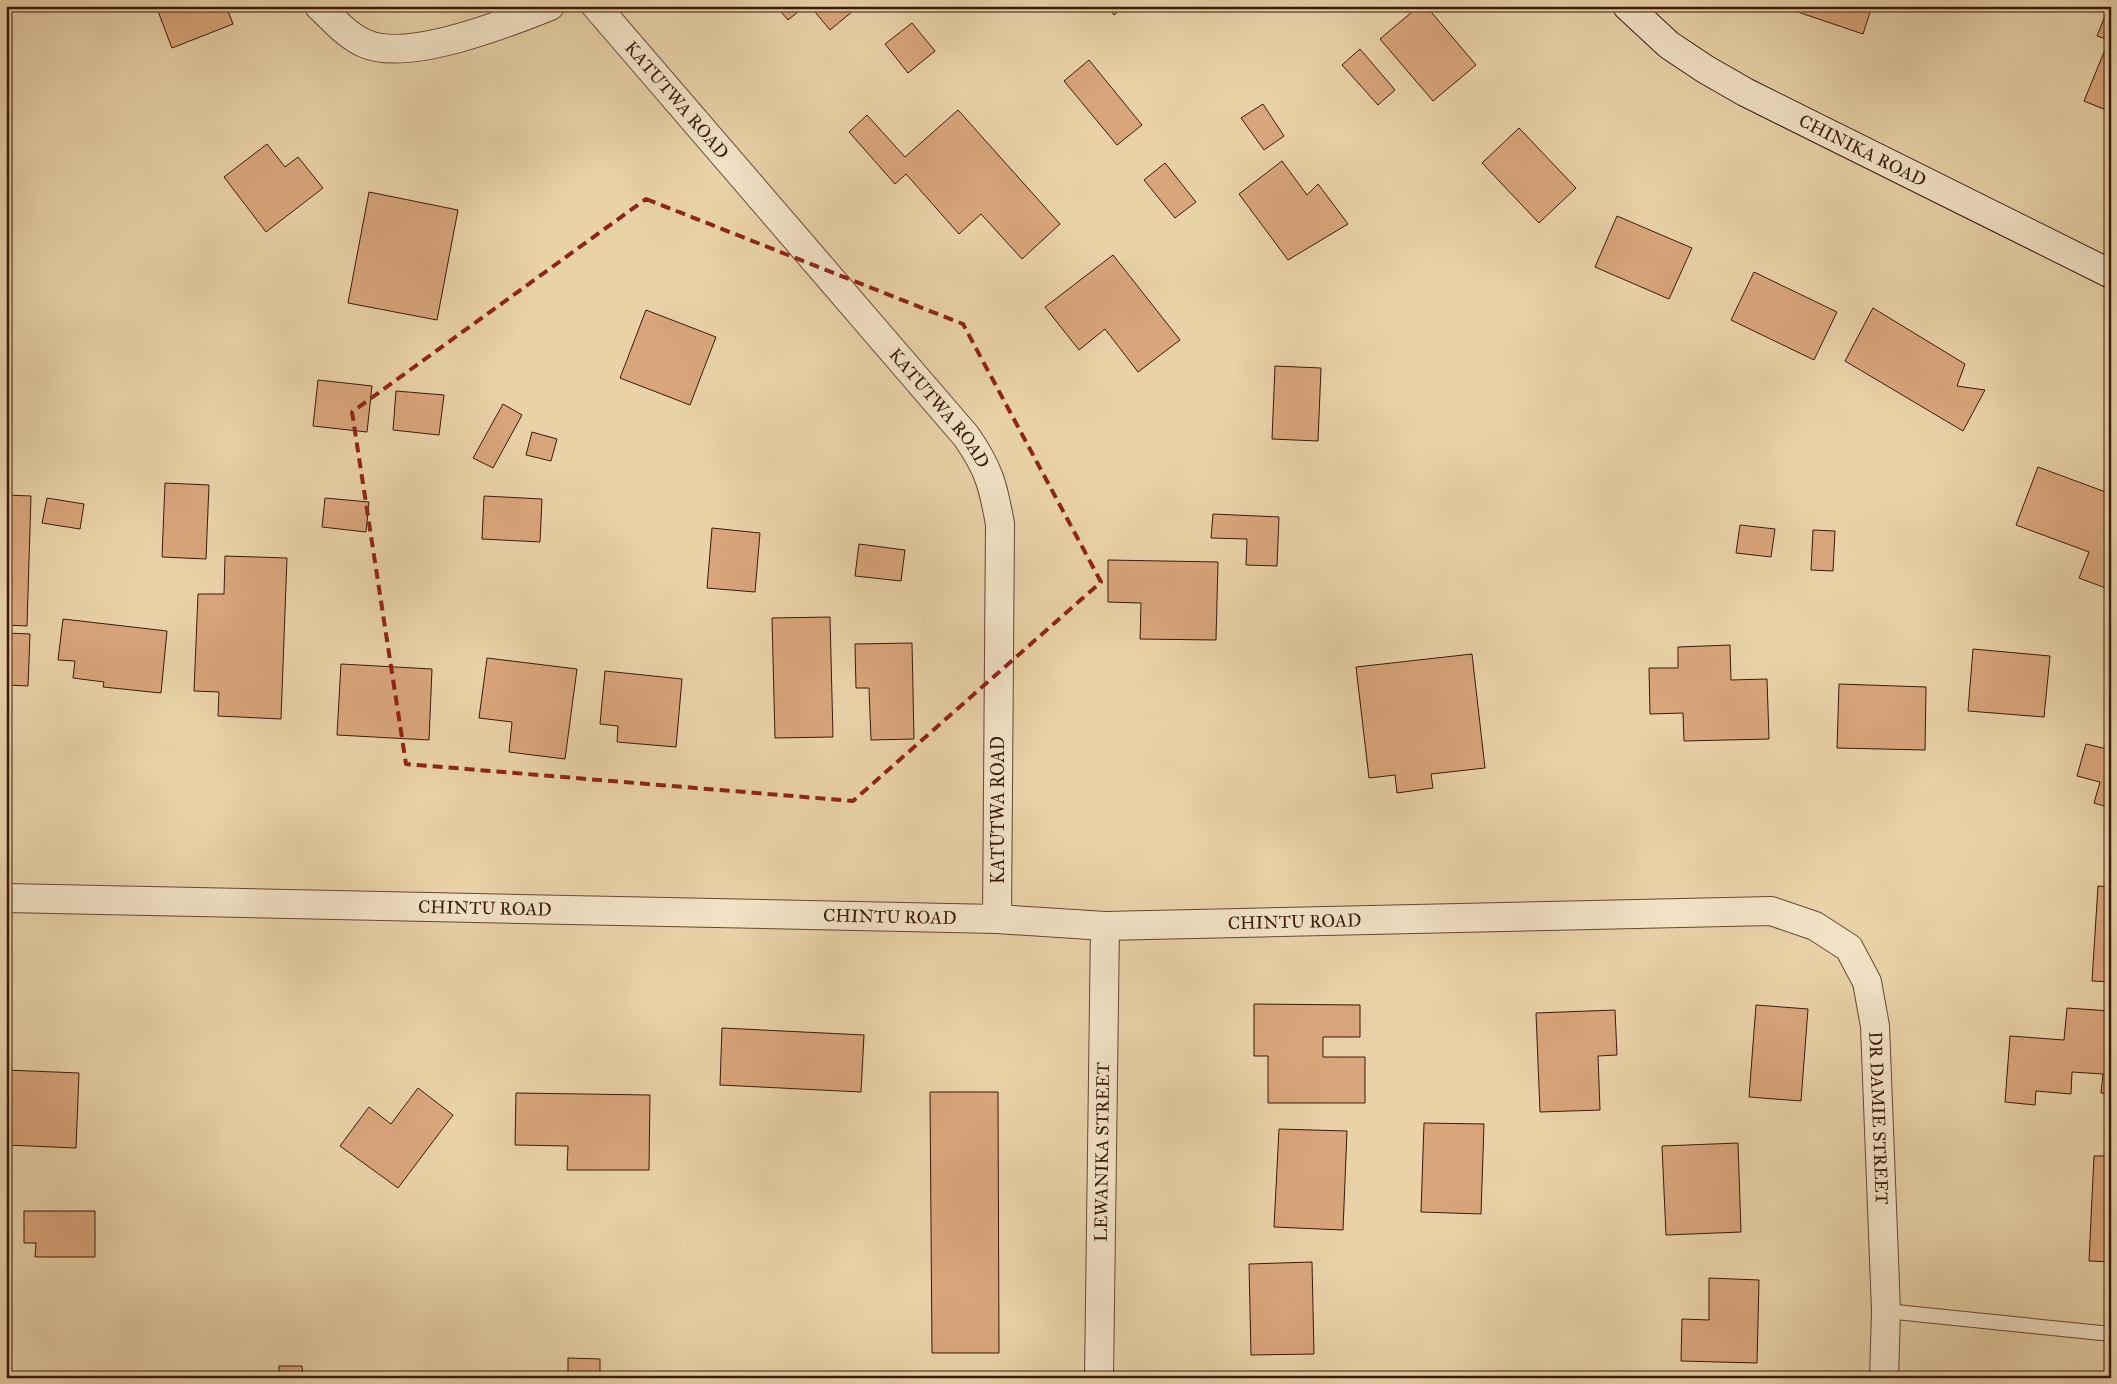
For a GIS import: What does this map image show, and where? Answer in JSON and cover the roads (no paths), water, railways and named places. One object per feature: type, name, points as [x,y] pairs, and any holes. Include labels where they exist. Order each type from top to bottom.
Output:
[{"type":"street","points":[[319,6],[349,35],[368,45],[388,49],[412,48],[458,38],[550,6]]},
{"type":"street","name":"KATUTWA ROAD","points":[[596,6],[960,428],[983,460],[994,489],[1000,524],[997,919]]},
{"type":"street","name":"CHINIKA ROAD","points":[[1627,6],[1669,45],[1744,92],[2111,274]]},
{"type":"street","name":"CHINTU ROAD","points":[[6,898],[997,919],[1105,926],[1772,911]]},
{"type":"street","name":"DR DAMIE STREET","points":[[1772,911],[1815,926],[1849,948],[1867,982],[1875,1026],[1886,1311],[1884,1378]]},
{"type":"street","name":"LEWANIKA STREET","points":[[1099,1378],[1105,926]]},
{"type":"lane","points":[[1886,1311],[2111,1334]]}]
